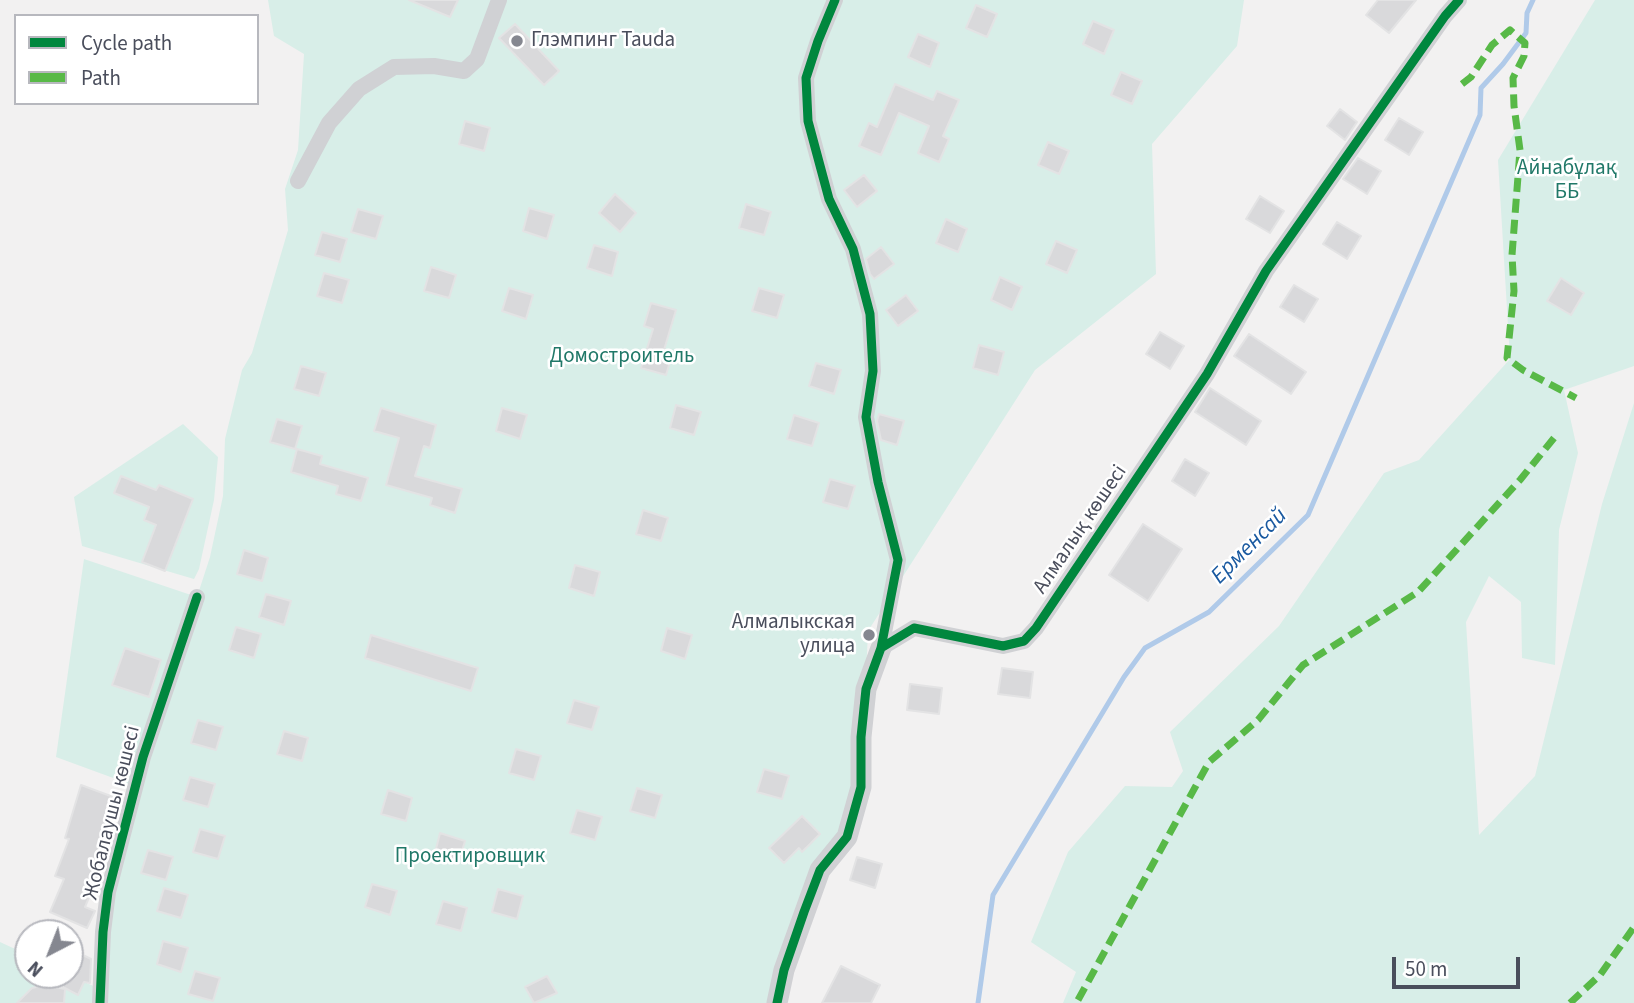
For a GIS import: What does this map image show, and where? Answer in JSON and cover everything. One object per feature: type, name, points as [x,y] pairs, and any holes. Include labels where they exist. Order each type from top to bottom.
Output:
[{"type":"street","points":[[298,181],[329,123],[359,89],[394,67],[435,66],[464,71],[477,59],[499,0]]},
{"type":"street","points":[[777,1003],[784,970],[820,870],[847,836],[861,787],[861,737],[866,689],[881,648],[898,560],[878,482],[866,417],[873,371],[870,314],[853,249],[829,199],[808,121],[806,78],[835,0]]},
{"type":"street","name":"Алмалық көшесі","points":[[881,648],[914,628],[1003,646],[1024,641],[1036,628],[1207,374],[1266,271],[1445,16],[1459,0]]},
{"type":"street","name":"Жобалаушы көшесі","points":[[100,1003],[103,932],[108,892],[143,757],[197,597]]},
{"type":"green space","name":"Домостроитель","points":[[268,0],[1244,0],[1237,46],[1152,144],[1156,274],[1035,370],[868,631],[861,787],[820,870],[777,1003],[0,1003],[0,942],[14,948],[14,989],[84,989],[84,982],[100,989],[103,932],[135,786],[56,757],[84,559],[197,597],[210,557],[223,496],[225,439],[242,370],[252,353],[288,230],[285,189],[298,150],[304,54],[274,36]]},
{"type":"green space","name":"Айнабұлақ ББ","points":[[1595,0],[1634,0],[1634,366],[1564,390],[1578,453],[1559,530],[1555,665],[1522,658],[1521,602],[1489,576],[1466,622],[1479,835],[1535,776],[1602,504],[1634,403],[1634,1003],[1063,1003],[1076,972],[1031,942],[1068,852],[1125,786],[1172,787],[1183,771],[1170,732],[1279,626],[1384,473],[1419,460],[1510,359],[1498,160]]},
{"type":"green space","points":[[183,424],[218,457],[214,500],[199,569],[194,579],[82,546],[74,497]]},
{"type":"building","points":[[409,0],[458,0],[450,17]]},
{"type":"building","points":[[1378,0],[1416,0],[1389,33],[1366,15]]},
{"type":"building","points":[[976,5],[997,14],[987,37],[966,28]]},
{"type":"building","points":[[1093,21],[1114,30],[1104,54],[1083,44]]},
{"type":"building","points":[[515,24],[559,71],[544,85],[499,38]]},
{"type":"building","points":[[918,34],[939,43],[930,67],[908,57]]},
{"type":"building","points":[[1121,72],[1142,81],[1132,104],[1111,95]]},
{"type":"building","points":[[895,84],[933,100],[937,91],[959,100],[943,136],[949,139],[939,162],[918,153],[929,126],[899,113],[881,155],[859,146],[869,123],[877,127]]},
{"type":"building","points":[[1340,109],[1357,122],[1345,140],[1327,126]]},
{"type":"building","points":[[1399,118],[1423,132],[1409,155],[1385,140]]},
{"type":"building","points":[[465,121],[490,128],[484,151],[459,144]]},
{"type":"building","points":[[1048,142],[1069,151],[1059,174],[1038,165]]},
{"type":"building","points":[[1358,158],[1381,171],[1367,194],[1343,179]]},
{"type":"building","points":[[864,175],[877,191],[857,207],[844,190]]},
{"type":"building","points":[[615,194],[636,213],[620,232],[599,213]]},
{"type":"building","points":[[1260,196],[1284,211],[1270,233],[1246,219]]},
{"type":"building","points":[[746,204],[771,212],[764,235],[739,228]]},
{"type":"building","points":[[529,208],[554,215],[547,239],[523,231]]},
{"type":"building","points":[[358,209],[383,216],[376,239],[351,232]]},
{"type":"building","points":[[946,219],[967,229],[958,252],[936,243]]},
{"type":"building","points":[[1337,222],[1361,236],[1347,259],[1323,244]]},
{"type":"building","points":[[322,232],[347,239],[340,262],[315,255]]},
{"type":"building","points":[[1056,241],[1077,250],[1067,273],[1046,264]]},
{"type":"building","points":[[594,245],[618,252],[612,276],[587,268]]},
{"type":"building","points":[[881,247],[894,264],[874,279],[866,259]]},
{"type":"building","points":[[431,267],[456,275],[449,298],[424,291]]},
{"type":"building","points":[[324,273],[349,280],[342,303],[317,296]]},
{"type":"building","points":[[1000,277],[1022,287],[1012,310],[991,300]]},
{"type":"building","points":[[1561,278],[1584,293],[1571,315],[1547,301]]},
{"type":"building","points":[[1294,285],[1318,299],[1304,322],[1280,307]]},
{"type":"building","points":[[509,288],[533,295],[526,319],[502,311]]},
{"type":"building","points":[[759,288],[784,295],[777,318],[752,311]]},
{"type":"building","points":[[906,295],[918,311],[898,326],[886,310]]},
{"type":"building","points":[[651,303],[676,310],[664,350],[673,352],[666,375],[641,368],[653,329],[644,326]]},
{"type":"building","points":[[1160,332],[1184,346],[1170,369],[1146,354]]},
{"type":"building","points":[[1249,334],[1306,372],[1291,394],[1234,356]]},
{"type":"building","points":[[979,345],[1004,352],[998,375],[973,368]]},
{"type":"building","points":[[816,363],[841,370],[834,394],[809,386]]},
{"type":"building","points":[[301,366],[326,373],[319,396],[294,389]]},
{"type":"building","points":[[1210,388],[1261,421],[1246,445],[1195,412]]},
{"type":"building","points":[[676,405],[701,412],[694,435],[670,428]]},
{"type":"building","points":[[381,408],[436,425],[430,448],[424,446],[415,476],[462,489],[455,513],[430,505],[432,498],[386,485],[399,438],[374,431]]},
{"type":"building","points":[[502,408],[527,415],[520,439],[496,431]]},
{"type":"building","points":[[879,414],[904,421],[897,445],[881,440],[877,421]]},
{"type":"building","points":[[794,415],[819,423],[812,446],[787,439]]},
{"type":"building","points":[[277,419],[302,426],[295,449],[270,442]]},
{"type":"building","points":[[297,449],[322,456],[320,464],[368,478],[361,501],[336,494],[338,486],[291,472]]},
{"type":"building","points":[[1185,459],[1209,473],[1195,496],[1172,481]]},
{"type":"building","points":[[121,476],[156,490],[159,485],[193,499],[165,571],[142,562],[156,525],[144,520],[149,507],[114,493]]},
{"type":"building","points":[[830,479],[855,486],[848,509],[823,502]]},
{"type":"building","points":[[643,510],[668,518],[661,541],[636,534]]},
{"type":"building","points":[[1143,524],[1182,549],[1148,601],[1109,575]]},
{"type":"building","points":[[244,550],[268,558],[262,581],[237,574]]},
{"type":"building","points":[[575,565],[600,572],[594,596],[569,588]]},
{"type":"building","points":[[266,594],[291,601],[284,625],[259,617]]},
{"type":"building","points":[[236,627],[261,634],[254,658],[229,650]]},
{"type":"building","points":[[667,628],[692,635],[685,659],[661,651]]},
{"type":"building","points":[[371,635],[478,668],[471,691],[365,658]]},
{"type":"building","points":[[125,648],[161,660],[149,697],[112,685]]},
{"type":"building","points":[[1002,668],[1033,672],[1030,698],[998,694]]},
{"type":"building","points":[[910,684],[942,688],[939,714],[907,710]]},
{"type":"building","points":[[574,700],[599,707],[592,730],[567,723]]},
{"type":"building","points":[[198,720],[223,727],[216,750],[191,743]]},
{"type":"building","points":[[284,731],[308,738],[302,761],[277,754]]},
{"type":"building","points":[[516,749],[541,756],[534,780],[509,773]]},
{"type":"building","points":[[764,769],[789,776],[782,799],[757,792]]},
{"type":"building","points":[[190,777],[215,784],[208,807],[183,800]]},
{"type":"building","points":[[81,785],[116,798],[92,870],[99,873],[85,907],[95,911],[87,928],[84,927],[84,919],[66,919],[50,912],[64,879],[55,876],[69,839],[65,838]]},
{"type":"building","points":[[637,788],[662,795],[655,818],[630,811]]},
{"type":"building","points":[[388,790],[412,798],[406,821],[381,814]]},
{"type":"building","points":[[577,810],[602,817],[595,840],[570,833]]},
{"type":"building","points":[[802,816],[820,834],[802,852],[799,848],[784,863],[769,848]]},
{"type":"building","points":[[200,829],[225,836],[218,859],[193,852]]},
{"type":"building","points":[[440,833],[465,841],[458,864],[434,857]]},
{"type":"building","points":[[148,850],[173,857],[166,880],[141,873]]},
{"type":"building","points":[[857,857],[882,864],[875,888],[850,880]]},
{"type":"building","points":[[372,884],[397,891],[390,915],[365,907]]},
{"type":"building","points":[[164,888],[188,895],[181,918],[157,911]]},
{"type":"building","points":[[498,889],[523,896],[517,919],[492,912]]},
{"type":"building","points":[[443,901],[467,908],[461,931],[436,924]]},
{"type":"building","points":[[163,941],[188,948],[181,972],[157,964]]},
{"type":"building","points":[[84,956],[91,959],[90,983],[84,982]]},
{"type":"building","points":[[841,966],[880,985],[871,1003],[822,1003]]},
{"type":"building","points":[[195,971],[220,978],[213,1001],[188,994]]},
{"type":"building","points":[[547,976],[557,993],[534,1003],[525,987]]},
{"type":"building","points":[[31,989],[65,989],[64,1003],[17,1003]]},
{"type":"building","points":[[67,989],[81,989],[78,995]]},
{"type":"waterway","name":"Ерменсай","points":[[978,1003],[993,895],[1124,677],[1145,648],[1209,612],[1308,515],[1480,115],[1481,88],[1526,33],[1527,13],[1533,0]]},
{"type":"marked path","points":[[1462,84],[1471,77],[1492,45],[1510,30],[1525,43],[1524,56],[1513,78],[1520,150],[1512,255],[1514,291],[1507,358],[1523,370],[1576,398]]},
{"type":"marked path","points":[[1078,1000],[1209,762],[1258,720],[1303,665],[1418,592],[1520,480],[1554,438]]},
{"type":"marked path","points":[[1570,1003],[1600,975],[1634,927]]},
{"type":"cycle path","points":[[777,1003],[784,970],[820,870],[847,837],[861,787],[861,737],[866,689],[881,648],[898,560],[878,482],[866,417],[873,371],[870,314],[853,249],[829,199],[808,121],[806,78],[835,0]]},
{"type":"cycle path","points":[[881,648],[914,628],[1003,646],[1024,641],[1036,628],[1207,374],[1266,271],[1445,16],[1459,0]]},
{"type":"cycle path","points":[[100,1003],[103,932],[108,892],[143,757],[197,597]]},
{"type":"place","name":"Глэмпинг Tauda","points":[[517,41]]},
{"type":"place","name":"Алмалыкская улица","points":[[869,635]]},
{"type":"park label","name":"Проектировщик","points":[[470,857]]}]
